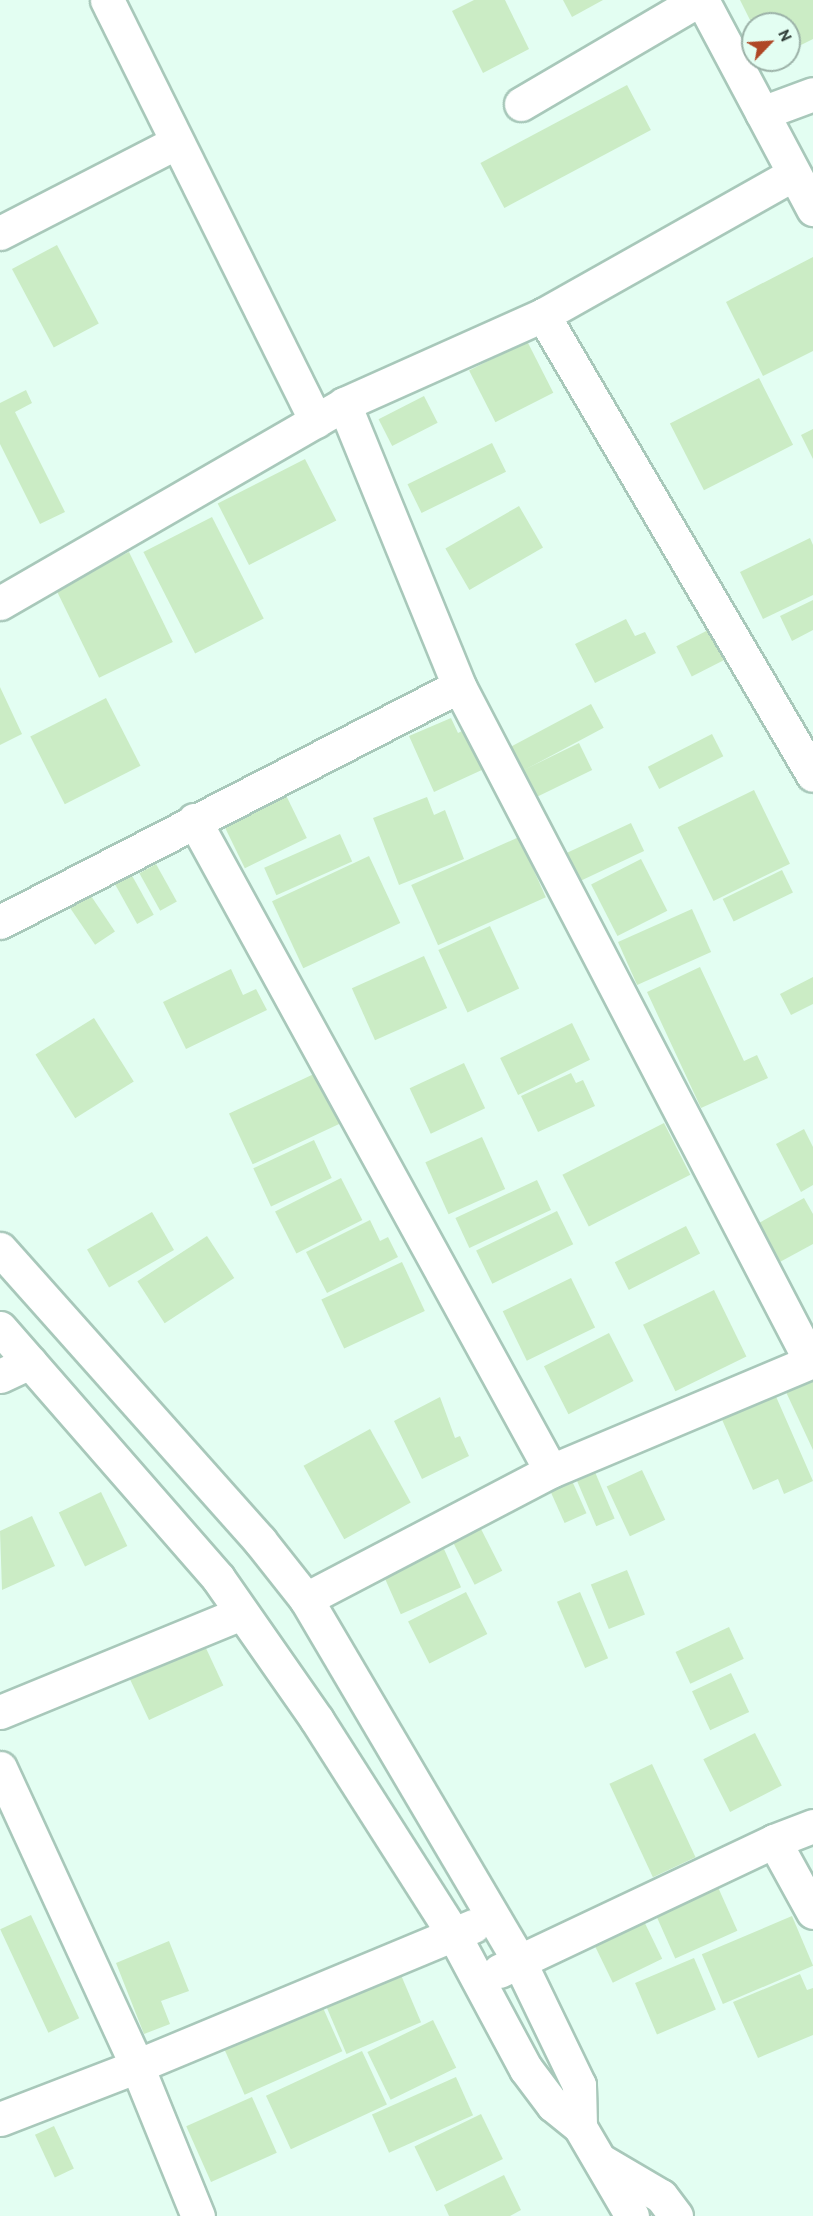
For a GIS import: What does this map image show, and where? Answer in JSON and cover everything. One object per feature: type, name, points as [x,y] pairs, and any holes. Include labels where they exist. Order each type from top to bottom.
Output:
[{"type":"street","points":[[107,0],[175,143],[316,421]]},
{"type":"street","points":[[521,104],[700,0],[813,209]]},
{"type":"street","points":[[762,113],[813,94]]},
{"type":"street","points":[[0,233],[175,143]]},
{"type":"street","points":[[0,603],[344,404],[543,315],[793,174]]},
{"type":"street","points":[[543,315],[813,775]]},
{"type":"street","points":[[306,1599],[551,1471],[812,1361],[459,686],[344,404]]},
{"type":"street","points":[[0,922],[194,820],[459,686]]},
{"type":"street","points":[[194,820],[551,1471]]},
{"type":"street","points":[[0,1249],[221,1497],[306,1599],[519,1961],[579,2085],[580,2127]]},
{"type":"street","points":[[0,1328],[218,1578],[317,1720],[454,1935],[526,2069],[553,2105],[580,2127],[605,2166],[632,2216]]},
{"type":"street","points":[[0,1376],[30,1362]]},
{"type":"street","points":[[0,1712],[241,1613]]},
{"type":"street","points":[[0,1768],[137,2066],[198,2216]]},
{"type":"street","points":[[479,1981],[774,1841],[813,1826]]},
{"type":"street","points":[[774,1841],[813,1912]]},
{"type":"street","points":[[0,2119],[137,2066],[494,1917]]},
{"type":"street","points":[[605,2166],[609,2216]]},
{"type":"street","points":[[605,2166],[661,2196],[676,2216]]},
{"type":"building","points":[[474,0],[505,0],[529,49],[483,73],[452,11]]},
{"type":"building","points":[[563,0],[603,0],[572,17]]},
{"type":"building","points":[[740,0],[813,0],[813,39],[801,45],[801,12],[746,12]]},
{"type":"building","points":[[627,85],[651,130],[504,208],[480,163]]},
{"type":"building","points":[[57,245],[99,324],[54,348],[12,269]]},
{"type":"building","points":[[813,257],[813,351],[763,376],[726,302]]},
{"type":"building","points":[[527,341],[553,393],[495,422],[469,371]]},
{"type":"building","points":[[759,378],[793,445],[704,490],[670,423]]},
{"type":"building","points":[[26,390],[32,403],[15,412],[65,512],[40,524],[0,444],[0,403]]},
{"type":"building","points":[[424,396],[438,423],[392,446],[379,419]]},
{"type":"building","points":[[813,429],[813,459],[801,435]]},
{"type":"building","points":[[492,443],[506,472],[422,513],[408,484]]},
{"type":"building","points":[[305,459],[336,520],[249,565],[218,503]]},
{"type":"building","points":[[519,506],[543,548],[469,590],[445,548]]},
{"type":"building","points":[[212,517],[264,619],[195,654],[143,552]]},
{"type":"building","points":[[810,538],[813,545],[813,595],[763,619],[740,572]]},
{"type":"building","points":[[129,552],[173,642],[99,678],[55,588]]},
{"type":"building","points":[[813,600],[813,630],[792,641],[780,616]]},
{"type":"building","points":[[626,619],[635,636],[645,632],[656,653],[595,683],[575,644]]},
{"type":"building","points":[[720,624],[735,654],[692,677],[676,646]]},
{"type":"building","points":[[0,687],[22,734],[0,745]]},
{"type":"building","points":[[106,698],[141,766],[65,804],[30,737]]},
{"type":"building","points":[[591,704],[604,728],[522,772],[509,748]]},
{"type":"building","points":[[451,718],[458,733],[466,729],[484,769],[434,792],[409,736]]},
{"type":"building","points":[[712,734],[723,756],[659,789],[648,767]]},
{"type":"building","points":[[579,743],[592,770],[532,799],[519,772]]},
{"type":"building","points":[[281,785],[307,838],[245,868],[219,815]]},
{"type":"building","points":[[754,790],[790,864],[714,901],[678,827]]},
{"type":"building","points":[[427,797],[434,815],[445,810],[464,859],[399,885],[373,818]]},
{"type":"building","points":[[631,823],[644,851],[574,884],[561,856]]},
{"type":"building","points":[[340,834],[352,861],[276,895],[264,868]]},
{"type":"building","points":[[519,837],[546,897],[438,945],[411,885]]},
{"type":"building","points":[[369,856],[400,923],[303,968],[272,901]]},
{"type":"building","points":[[641,859],[667,911],[617,936],[591,884]]},
{"type":"building","points":[[156,864],[177,902],[160,911],[139,873]]},
{"type":"building","points":[[782,870],[793,892],[734,921],[723,899]]},
{"type":"building","points":[[130,872],[154,915],[137,924],[113,881]]},
{"type":"building","points":[[87,890],[115,931],[95,945],[67,903]]},
{"type":"building","points":[[692,909],[711,952],[637,985],[618,942]]},
{"type":"building","points":[[490,926],[519,989],[468,1013],[438,950]]},
{"type":"building","points":[[424,956],[447,1008],[375,1040],[352,988]]},
{"type":"building","points":[[700,967],[744,1061],[757,1055],[768,1078],[701,1108],[647,992]]},
{"type":"building","points":[[231,969],[243,995],[256,989],[267,1010],[186,1049],[163,1002]]},
{"type":"building","points":[[813,977],[813,1004],[791,1015],[780,994]]},
{"type":"building","points":[[94,1018],[134,1082],[75,1118],[35,1055]]},
{"type":"building","points":[[572,1023],[590,1060],[518,1095],[500,1058]]},
{"type":"building","points":[[464,1063],[485,1108],[431,1134],[410,1088]]},
{"type":"building","points":[[316,1073],[340,1124],[253,1164],[229,1114]]},
{"type":"building","points":[[571,1073],[576,1083],[583,1080],[595,1106],[538,1132],[521,1096]]},
{"type":"building","points":[[664,1123],[690,1175],[589,1226],[562,1175]]},
{"type":"building","points":[[804,1129],[813,1147],[813,1185],[801,1192],[776,1144]]},
{"type":"building","points":[[482,1137],[505,1189],[449,1214],[425,1162]]},
{"type":"building","points":[[314,1140],[332,1178],[271,1206],[253,1168]]},
{"type":"building","points":[[341,1178],[362,1220],[296,1253],[275,1212]]},
{"type":"building","points":[[537,1180],[551,1210],[469,1248],[455,1218]]},
{"type":"building","points":[[804,1198],[813,1214],[813,1244],[778,1263],[757,1224]]},
{"type":"building","points":[[557,1211],[573,1244],[492,1284],[476,1250]]},
{"type":"building","points":[[152,1212],[174,1250],[109,1288],[87,1250]]},
{"type":"building","points":[[370,1220],[380,1241],[388,1237],[398,1257],[327,1293],[306,1252]]},
{"type":"building","points":[[686,1226],[700,1254],[629,1290],[615,1262]]},
{"type":"building","points":[[207,1236],[234,1278],[165,1323],[137,1281]]},
{"type":"building","points":[[402,1262],[425,1311],[344,1349],[321,1300]]},
{"type":"building","points":[[571,1278],[595,1327],[527,1361],[503,1311]]},
{"type":"building","points":[[714,1290],[746,1357],[675,1391],[643,1325]]},
{"type":"building","points":[[609,1333],[634,1381],[568,1414],[544,1366]]},
{"type":"building","points":[[813,1380],[813,1450],[786,1392]]},
{"type":"building","points":[[774,1392],[813,1481],[784,1494],[778,1479],[753,1490],[720,1415]]},
{"type":"building","points":[[440,1397],[455,1438],[460,1436],[469,1456],[422,1479],[394,1421]]},
{"type":"building","points":[[370,1429],[411,1502],[344,1539],[304,1466]]},
{"type":"building","points":[[592,1465],[615,1518],[596,1526],[574,1473]]},
{"type":"building","points":[[642,1470],[665,1520],[630,1536],[607,1486]]},
{"type":"building","points":[[569,1474],[586,1513],[565,1523],[547,1484]]},
{"type":"building","points":[[101,1492],[127,1546],[85,1567],[59,1513]]},
{"type":"building","points":[[32,1516],[55,1566],[2,1590],[0,1531]]},
{"type":"building","points":[[480,1527],[502,1571],[475,1585],[452,1541]]},
{"type":"building","points":[[444,1549],[461,1587],[401,1614],[384,1576]]},
{"type":"building","points":[[627,1570],[645,1615],[609,1629],[591,1585]]},
{"type":"building","points":[[466,1592],[487,1634],[429,1663],[408,1622]]},
{"type":"building","points":[[580,1592],[608,1658],[585,1668],[557,1602]]},
{"type":"building","points":[[729,1627],[744,1659],[690,1684],[676,1652]]},
{"type":"building","points":[[198,1631],[223,1685],[149,1720],[124,1666]]},
{"type":"building","points":[[731,1673],[749,1712],[710,1730],[692,1691]]},
{"type":"building","points":[[755,1733],[782,1786],[730,1812],[703,1759]]},
{"type":"building","points":[[652,1764],[696,1857],[653,1877],[609,1784]]},
{"type":"building","points":[[713,1876],[737,1931],[675,1958],[651,1904]]},
{"type":"building","points":[[639,1911],[662,1959],[613,1983],[590,1935]]},
{"type":"building","points":[[31,1915],[79,2018],[48,2033],[0,1929]]},
{"type":"building","points":[[792,1916],[813,1966],[723,2004],[702,1954]]},
{"type":"building","points":[[169,1941],[189,1991],[161,2001],[170,2024],[144,2034],[116,1963]]},
{"type":"building","points":[[694,1958],[716,2010],[657,2035],[635,1983]]},
{"type":"building","points":[[398,1968],[421,2022],[346,2054],[323,2000]]},
{"type":"building","points":[[800,1974],[807,1990],[813,1988],[813,2035],[758,2058],[733,2002]]},
{"type":"building","points":[[320,2001],[342,2051],[245,2095],[222,2045]]},
{"type":"building","points":[[433,2020],[456,2068],[391,2100],[367,2052]]},
{"type":"building","points":[[362,2051],[387,2104],[291,2149],[266,2096]]},
{"type":"building","points":[[456,2077],[473,2115],[389,2153],[372,2114]]},
{"type":"building","points":[[252,2097],[277,2153],[211,2182],[186,2126]]},
{"type":"building","points":[[481,2114],[503,2159],[436,2191],[414,2146]]},
{"type":"building","points":[[54,2126],[74,2169],[55,2177],[35,2135]]},
{"type":"building","points":[[504,2175],[521,2210],[510,2216],[449,2216],[444,2205]]}]
